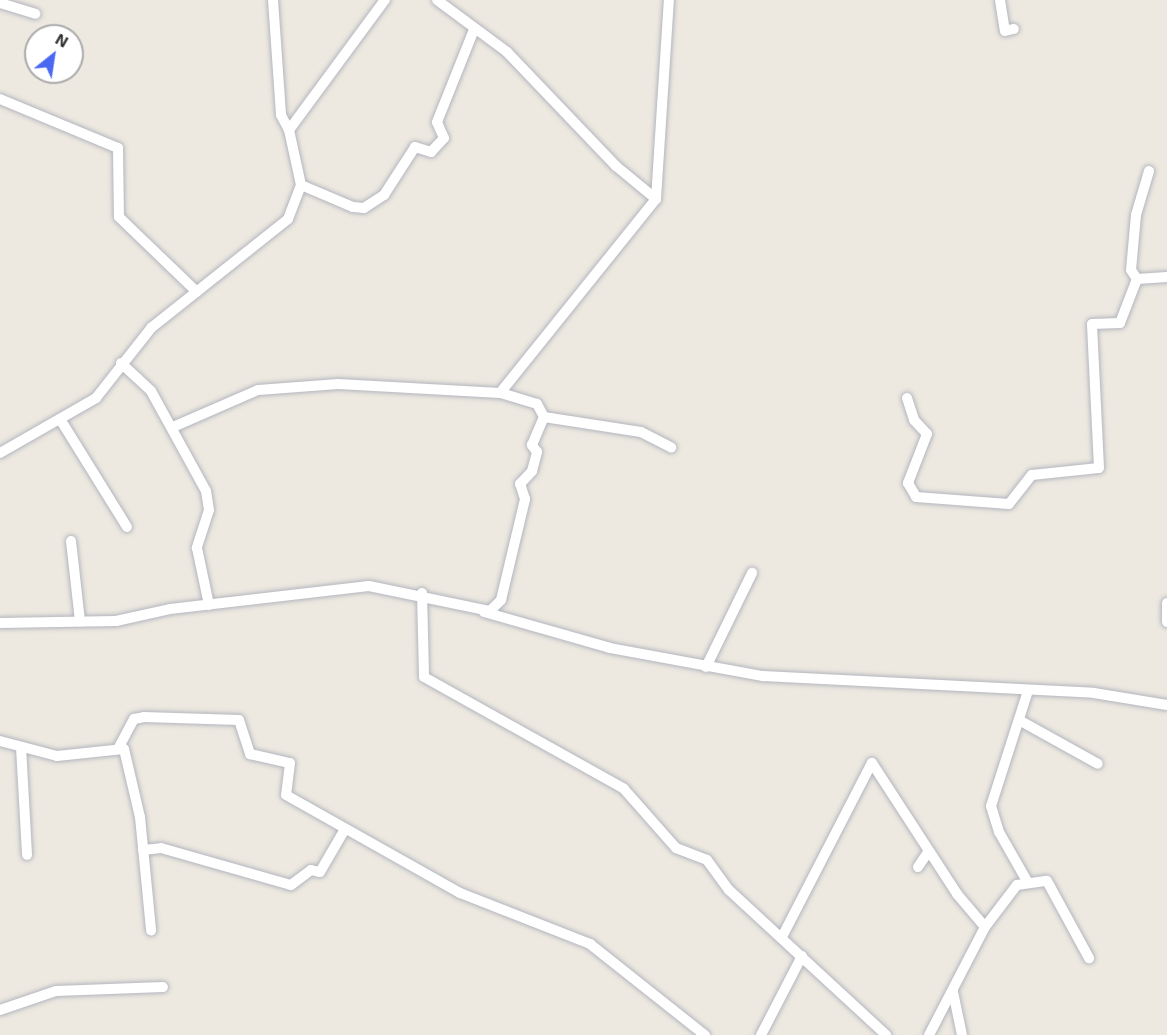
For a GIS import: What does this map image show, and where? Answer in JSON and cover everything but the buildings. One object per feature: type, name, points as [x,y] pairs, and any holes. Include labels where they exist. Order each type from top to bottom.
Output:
[{"type":"street","points":[[0,453],[96,398],[121,363],[151,328],[288,219],[301,185],[290,130],[281,115],[273,0]]},
{"type":"street","points":[[290,130],[385,0]]},
{"type":"street","points":[[437,0],[473,32],[507,52],[616,166],[656,199]]},
{"type":"street","points":[[500,393],[656,199],[669,0]]},
{"type":"street","points":[[1000,0],[1005,31],[1014,29]]},
{"type":"street","points":[[0,3],[35,14]]},
{"type":"street","points":[[301,185],[353,207],[384,195],[416,147],[431,152],[444,138],[437,122],[473,32]]},
{"type":"street","points":[[0,99],[118,148],[120,218],[197,292]]},
{"type":"street","points":[[1137,279],[1131,270],[1136,215],[1149,171]]},
{"type":"street","points":[[1137,279],[1167,277]]},
{"type":"street","points":[[907,398],[914,420],[927,434],[908,483],[916,497],[1009,504],[1032,475],[1099,468],[1092,324],[1120,323],[1137,279]]},
{"type":"street","points":[[121,363],[151,391],[206,491],[209,510],[197,548],[209,605]]},
{"type":"street","points":[[172,427],[258,390],[338,384],[500,393],[537,404],[544,417]]},
{"type":"street","points":[[544,417],[640,432],[670,447]]},
{"type":"street","points":[[0,623],[116,621],[209,605],[369,586],[422,593],[490,611],[501,600],[525,499],[520,483],[532,471],[537,452],[532,445],[544,417]]},
{"type":"street","points":[[60,419],[127,527]]},
{"type":"street","points":[[71,541],[80,621]]},
{"type":"street","points":[[706,667],[752,573]]},
{"type":"street","points":[[422,593],[424,677],[624,789],[676,848],[707,860],[729,890],[886,1035]]},
{"type":"street","points":[[453,602],[523,626],[706,667],[849,684],[1028,691],[1167,705]]},
{"type":"street","points":[[1167,603],[1167,622]]},
{"type":"street","points":[[1028,691],[991,806],[999,832],[1028,881]]},
{"type":"street","points":[[119,747],[134,719],[233,718],[244,726],[250,753],[290,763],[286,795],[460,893],[590,945],[705,1035]]},
{"type":"street","points":[[1018,720],[1098,764]]},
{"type":"street","points":[[0,741],[57,756],[119,747]]},
{"type":"street","points":[[21,747],[27,855]]},
{"type":"street","points":[[119,747],[130,757],[151,930]]},
{"type":"street","points":[[782,937],[872,763],[928,852],[986,927]]},
{"type":"street","points":[[143,850],[161,848],[291,885],[310,870],[320,872],[345,829]]},
{"type":"street","points":[[918,867],[928,852]]},
{"type":"street","points":[[929,1035],[986,927],[1009,891],[1028,881],[1041,879],[1051,886],[1060,914],[1089,958]]},
{"type":"street","points":[[761,1035],[802,956]]},
{"type":"street","points":[[0,1010],[56,991],[163,987]]},
{"type":"street","points":[[953,992],[962,1035]]}]
